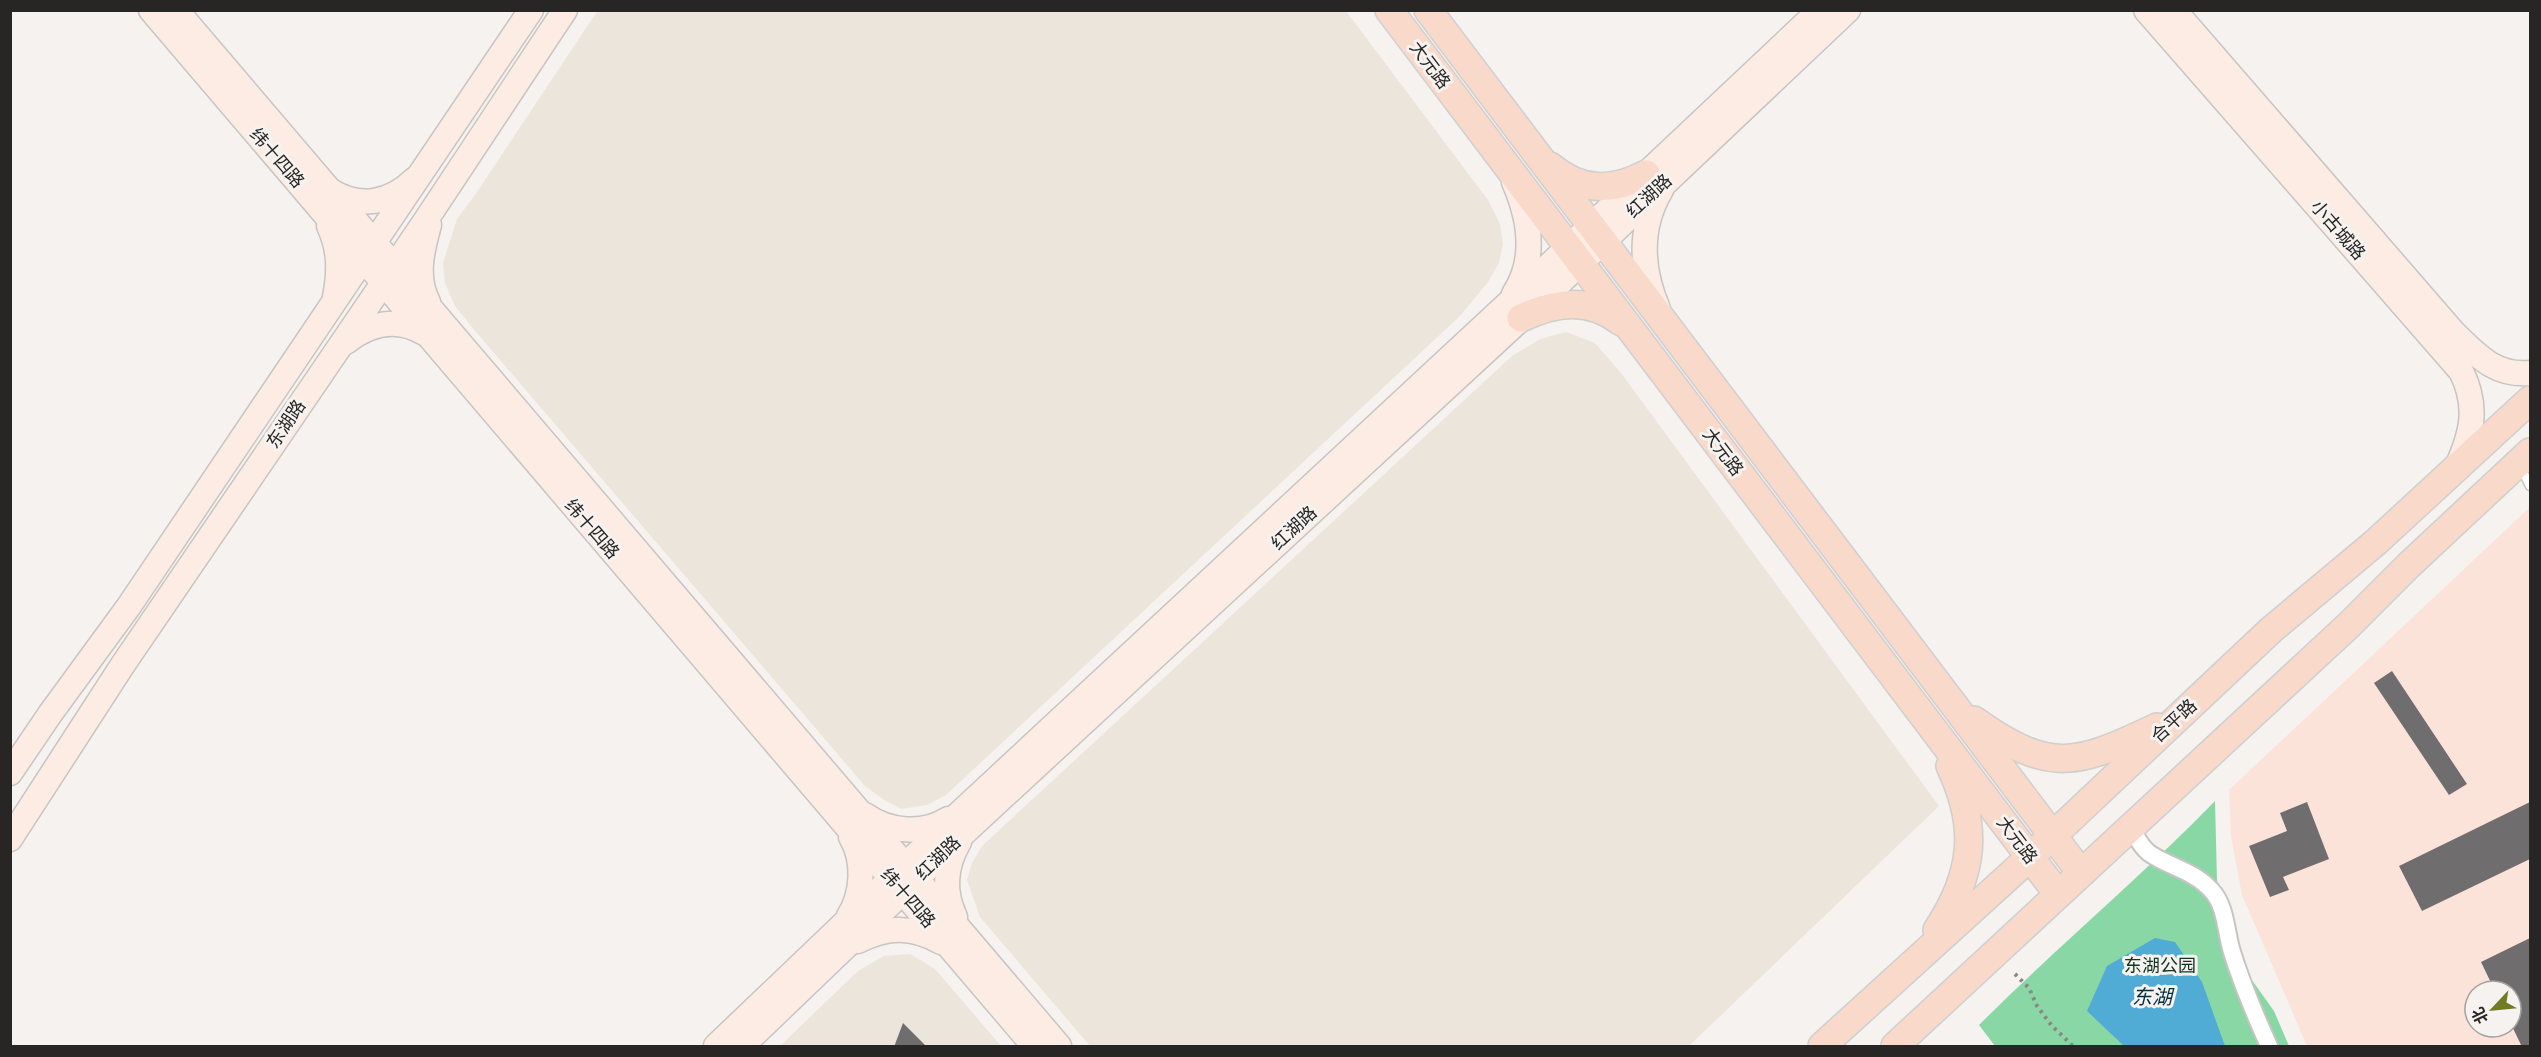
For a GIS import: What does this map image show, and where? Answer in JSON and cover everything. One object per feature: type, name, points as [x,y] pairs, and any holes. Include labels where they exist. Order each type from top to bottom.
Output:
[{"type":"main road","name":"纬十四路","points":[[151,10],[323,197]]},
{"type":"main road","name":"纬十四路","points":[[176,10],[323,197],[431,326],[956,939],[1059,1047]]},
{"type":"main road","name":"东湖路","points":[[10,773],[129,606],[425,171],[531,10]]},
{"type":"main road","name":"东湖路","points":[[10,839],[122,666],[436,206],[565,10]]},
{"type":"main road","name":"大元路","points":[[1389,10],[2058,894]]},
{"type":"main road","name":"大元路","points":[[1428,10],[2081,873]]},
{"type":"main road","name":"红湖路","points":[[742,1047],[839,953],[904,879],[964,821],[1574,255],[1657,176],[1820,10]]},
{"type":"main road","name":"红湖路","points":[[1657,176],[1848,10]]},
{"type":"main road","name":"小古城路","points":[[2146,10],[2441,345],[2461,371],[2470,389],[2472,422],[2456,469]]},
{"type":"main road","name":"小古城路","points":[[2174,10],[2454,333],[2478,356],[2500,371],[2516,374],[2530,373]]},
{"type":"main road","points":[[1536,153],[1569,179],[1589,185],[1607,188],[1657,176],[1654,201],[1644,236],[1644,259],[1648,279],[1662,320]]},
{"type":"main road","points":[[1507,166],[1524,208],[1529,234],[1525,273],[1514,311],[1564,304],[1583,304],[1600,309],[1630,330]]},
{"type":"main road","points":[[333,306],[339,268],[338,253],[323,197],[368,202],[382,200],[397,193],[425,171]]},
{"type":"main road","points":[[337,350],[360,333],[384,323],[413,327],[431,326],[420,275],[424,242],[436,206]]},
{"type":"main road","name":"合平路","points":[[1822,1047],[2053,836],[2271,630],[2376,542],[2530,400]]},
{"type":"main road","points":[[1895,1047],[2349,625],[2409,565],[2527,467]]},
{"type":"main road","points":[[1955,706],[2012,745],[2040,756],[2067,760],[2096,754],[2180,716]]},
{"type":"main road","points":[[1918,959],[1958,893],[1968,861],[1970,831],[1965,805],[1953,773],[1931,727]]},
{"type":"main road","points":[[839,953],[873,933],[890,929],[907,928],[956,939],[946,885],[949,864],[964,821],[923,829],[906,829],[886,826],[849,814],[860,864],[861,881],[857,899],[842,927]]},
{"type":"main road","name":"红湖路","points":[[716,1047],[842,927],[904,879]]},
{"type":"main road","name":"纬十四路","points":[[956,939],[1035,1047]]},
{"type":"street","points":[[2131,827],[2139,842],[2149,852],[2190,873],[2213,892],[2223,914],[2231,949],[2246,994],[2269,1047]]},
{"type":"path","points":[[2015,975],[2029,988],[2037,1006],[2052,1026],[2073,1047]]},
{"type":"shaded area","points":[[598,10],[1346,11],[1488,200],[1500,224],[1503,244],[1499,263],[1488,282],[1460,316],[946,795],[927,805],[901,809],[865,786],[471,326],[455,306],[445,283],[443,263],[457,219]]},
{"type":"shaded area","points":[[1566,332],[1595,343],[1621,373],[1939,806],[1689,1046],[1090,1046],[980,917],[967,880],[972,863],[982,846],[1512,356],[1540,339]]},
{"type":"shaded area","points":[[2530,507],[2530,1046],[2307,1046],[2242,895],[2231,837],[2229,790]]},
{"type":"shaded area","points":[[910,954],[935,969],[1001,1046],[780,1046],[858,971],[884,956]]},
{"type":"green space","name":"东湖公园","points":[[2215,801],[2217,881],[2229,903],[2237,943],[2249,976],[2274,1011],[2289,1046],[1995,1046],[1979,1025]]},
{"type":"water","name":"东湖","points":[[2155,938],[2175,942],[2202,982],[2225,1046],[2124,1046],[2087,1011],[2107,966]]},
{"type":"building","points":[[2392,671],[2467,784],[2449,795],[2374,683]]},
{"type":"building","points":[[2307,802],[2329,859],[2283,877],[2289,890],[2270,897],[2249,846],[2287,831],[2280,813]]},
{"type":"building","points":[[2530,802],[2530,859],[2422,911],[2399,866]]},
{"type":"building","points":[[2530,938],[2530,1047],[2522,1047],[2518,1039],[2523,1039],[2523,979],[2489,979],[2481,962]]},
{"type":"building","points":[[903,1023],[927,1047],[894,1047]]}]
